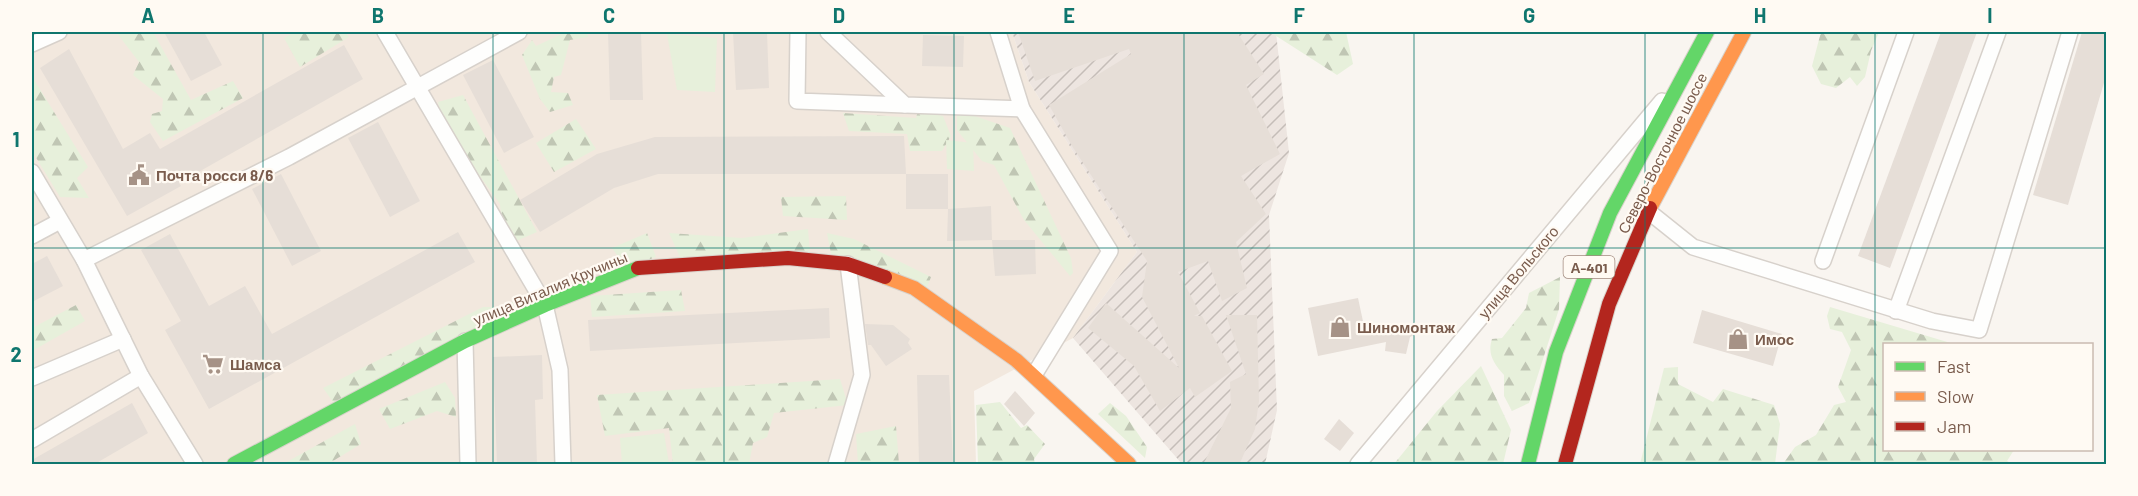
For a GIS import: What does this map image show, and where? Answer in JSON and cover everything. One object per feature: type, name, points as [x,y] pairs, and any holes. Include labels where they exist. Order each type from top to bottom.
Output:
[{"type":"street","points":[[32,44],[59,32]]},
{"type":"street","points":[[385,32],[545,305],[560,370],[563,465]]},
{"type":"street","points":[[84,260],[289,157],[519,32]]},
{"type":"street","points":[[798,32],[797,101],[1022,109]]},
{"type":"street","points":[[828,32],[905,105]]},
{"type":"street","points":[[998,32],[1022,109],[1110,251],[1034,375]]},
{"type":"street","name":"Северо-Восточное шоссе","points":[[1528,465],[1556,352],[1606,224],[1707,32]]},
{"type":"street","name":"Северо-Восточное шоссе","points":[[1565,465],[1609,304],[1648,211],[1744,32]]},
{"type":"street","points":[[1823,261],[1906,32]]},
{"type":"street","points":[[1896,310],[1998,32]]},
{"type":"street","points":[[1648,211],[1693,247],[1932,321],[1980,330],[2070,32]]},
{"type":"street","name":"улица Вольского","points":[[1358,465],[1680,80]]},
{"type":"street","points":[[32,172],[84,260],[141,376],[195,465]]},
{"type":"street","points":[[32,236],[60,221]]},
{"type":"street","name":"улица Виталия Кручины","points":[[234,465],[465,341],[634,268],[788,258],[848,264],[914,288],[1016,360],[1129,465]]},
{"type":"street","points":[[836,465],[862,375],[848,264]]},
{"type":"street","points":[[32,378],[123,339]]},
{"type":"street","points":[[465,341],[468,465]]},
{"type":"street","points":[[32,440],[141,376]]},
{"type":"shaded area","points":[[32,32],[1012,32],[1029,82],[1137,252],[1073,338],[974,391],[976,464],[32,464]]},
{"type":"shaded area","points":[[1012,32],[1276,32],[1289,153],[1269,215],[1277,410],[1265,464],[1182,464],[1073,338],[1137,252],[1029,82]]},
{"type":"green space","points":[[116,32],[153,32],[191,100],[233,81],[243,98],[163,141],[150,122],[152,114],[162,111],[163,99],[133,75],[139,62]]},
{"type":"green space","points":[[295,32],[345,32],[349,37],[300,67],[284,38]]},
{"type":"green space","points":[[566,32],[587,32],[588,37],[570,40],[561,75],[554,77],[551,92],[568,93],[573,105],[550,112],[540,99],[522,55],[532,40],[536,46]]},
{"type":"green space","points":[[1270,32],[1346,32],[1353,64],[1337,75]]},
{"type":"green space","points":[[1821,32],[1879,32],[1871,51],[1865,77],[1857,86],[1850,77],[1836,88],[1821,84],[1812,66]]},
{"type":"green space","points":[[667,34],[717,38],[715,92],[677,90]]},
{"type":"green space","points":[[33,78],[88,167],[77,178],[89,198],[60,197],[32,151]]},
{"type":"green space","points":[[463,95],[537,232],[514,242],[501,216],[500,204],[444,127],[438,102]]},
{"type":"green space","points":[[957,110],[1010,128],[1071,258],[1073,273],[1070,276],[1024,220],[994,165],[982,161],[957,130]]},
{"type":"green space","points":[[918,111],[943,116],[951,136],[942,151],[910,151],[907,134],[849,131],[843,113],[916,118]]},
{"type":"green space","points":[[576,119],[596,149],[554,172],[536,143]]},
{"type":"green space","points":[[946,140],[973,143],[974,171],[947,169]]},
{"type":"green space","points":[[846,196],[847,220],[783,216],[781,197]]},
{"type":"green space","points":[[808,229],[810,253],[680,257],[669,233],[742,238]]},
{"type":"green space","points":[[647,233],[656,257],[626,268],[612,248]]},
{"type":"green space","points":[[827,233],[854,239],[931,277],[926,290],[831,254]]},
{"type":"green space","points":[[1560,277],[1559,309],[1529,403],[1512,411],[1504,396],[1504,375],[1494,363],[1491,354],[1492,339],[1502,338],[1526,308],[1529,293]]},
{"type":"green space","points":[[681,290],[685,311],[592,317],[590,296]]},
{"type":"green space","points":[[520,299],[526,308],[336,406],[323,388],[483,307],[498,307]]},
{"type":"green space","points":[[76,305],[85,321],[32,351],[32,328]]},
{"type":"green space","points":[[1830,307],[1951,343],[1883,343],[1883,451],[2013,451],[2007,461],[2012,464],[1783,464],[1795,447],[1816,435],[1834,405],[1846,402],[1838,387],[1851,350],[1842,332],[1830,329],[1827,316]]},
{"type":"green space","points":[[1481,366],[1511,430],[1503,464],[1394,464],[1437,411]]},
{"type":"green space","points":[[1678,367],[1678,384],[1713,402],[1723,389],[1774,405],[1780,424],[1775,464],[1640,464],[1664,368]]},
{"type":"green space","points":[[840,379],[848,405],[774,413],[767,437],[753,443],[749,464],[673,464],[669,428],[605,436],[597,395]]},
{"type":"green space","points":[[445,382],[455,398],[456,417],[437,411],[390,429],[379,409]]},
{"type":"green space","points":[[1000,402],[1021,428],[1027,425],[1045,444],[1034,459],[1035,464],[978,464],[976,405]]},
{"type":"green space","points":[[1110,403],[1126,416],[1147,447],[1145,458],[1098,414]]},
{"type":"green space","points":[[355,424],[361,444],[328,464],[283,464]]},
{"type":"green space","points":[[896,426],[899,464],[858,464],[856,434]]},
{"type":"green space","points":[[664,433],[669,464],[622,464],[620,438]]},
{"type":"building","points":[[164,32],[204,32],[222,65],[191,81]]},
{"type":"building","points":[[608,32],[641,32],[643,100],[610,100]]},
{"type":"building","points":[[733,32],[767,32],[769,88],[736,90]]},
{"type":"building","points":[[1018,32],[1237,32],[1264,74],[1246,85],[1280,154],[1241,176],[1266,214],[1236,242],[1247,288],[1222,301],[1208,261],[1178,272],[1200,313],[1194,316],[1202,316],[1232,371],[1195,397],[1190,388],[1160,411],[1134,366],[1088,328],[1106,303],[1179,368],[1142,297],[1147,261],[1072,146],[1049,105],[1131,54],[1129,49],[1035,81]]},
{"type":"building","points":[[1941,32],[1977,32],[1890,268],[1858,256]]},
{"type":"building","points":[[2082,32],[2106,32],[2106,76],[2068,205],[2033,195]]},
{"type":"building","points":[[923,35],[964,36],[963,67],[922,66]]},
{"type":"building","points":[[344,45],[363,79],[179,183],[181,186],[127,216],[40,68],[69,49],[123,149],[150,133],[160,149]]},
{"type":"building","points":[[493,60],[534,137],[504,153],[463,75]]},
{"type":"building","points":[[378,122],[420,201],[390,217],[348,138]]},
{"type":"building","points":[[904,136],[906,174],[658,174],[614,188],[540,232],[520,200],[597,154],[655,137]]},
{"type":"building","points":[[281,174],[321,251],[292,266],[252,189]]},
{"type":"building","points":[[906,174],[948,174],[948,209],[906,209]]},
{"type":"building","points":[[991,206],[992,240],[947,241],[948,209]]},
{"type":"building","points":[[458,232],[475,262],[209,409],[165,330],[181,321],[141,250],[170,234],[209,306],[245,286],[272,334]]},
{"type":"building","points":[[992,240],[1035,240],[1036,274],[995,276]]},
{"type":"building","points":[[47,256],[63,286],[32,302],[32,264]]},
{"type":"building","points":[[1358,298],[1364,326],[1416,334],[1410,337],[1406,354],[1385,351],[1386,342],[1318,356],[1308,308]]},
{"type":"building","points":[[829,308],[830,338],[590,351],[588,320]]},
{"type":"building","name":"Имос","points":[[1702,310],[1782,334],[1773,366],[1693,343]]},
{"type":"building","points":[[1226,315],[1257,315],[1259,401],[1255,429],[1239,465],[1203,465],[1231,408],[1230,382],[1246,374]]},
{"type":"building","points":[[865,324],[893,325],[910,339],[908,343],[912,349],[886,366],[871,345],[868,345]]},
{"type":"building","points":[[542,355],[543,399],[535,400],[537,465],[497,465],[493,357]]},
{"type":"building","points":[[917,375],[949,375],[953,465],[919,465]]},
{"type":"building","points":[[1015,391],[1035,413],[1024,426],[1004,404]]},
{"type":"building","points":[[132,403],[148,433],[93,465],[32,465],[32,460]]},
{"type":"building","points":[[1339,419],[1354,433],[1340,451],[1324,439]]},
{"type":"traffic: fast","points":[[1528,464],[1556,352],[1610,213],[1707,32]]},
{"type":"traffic: fast","points":[[234,464],[465,341],[545,305],[638,268]]},
{"type":"traffic: slow","points":[[1650,208],[1744,32]]},
{"type":"traffic: slow","points":[[885,277],[914,288],[1016,360],[1129,464]]},
{"type":"traffic: jam","points":[[1565,464],[1609,304],[1650,208]]},
{"type":"traffic: jam","points":[[638,268],[788,258],[848,264],[885,277]]},
{"type":"place","name":"Почта росси 8/6","points":[[139,175]]},
{"type":"place","name":"Шиномонтаж","points":[[1340,327]]},
{"type":"place","name":"Имос","points":[[1738,339]]},
{"type":"place","name":"Шамса","points":[[213,364]]}]
